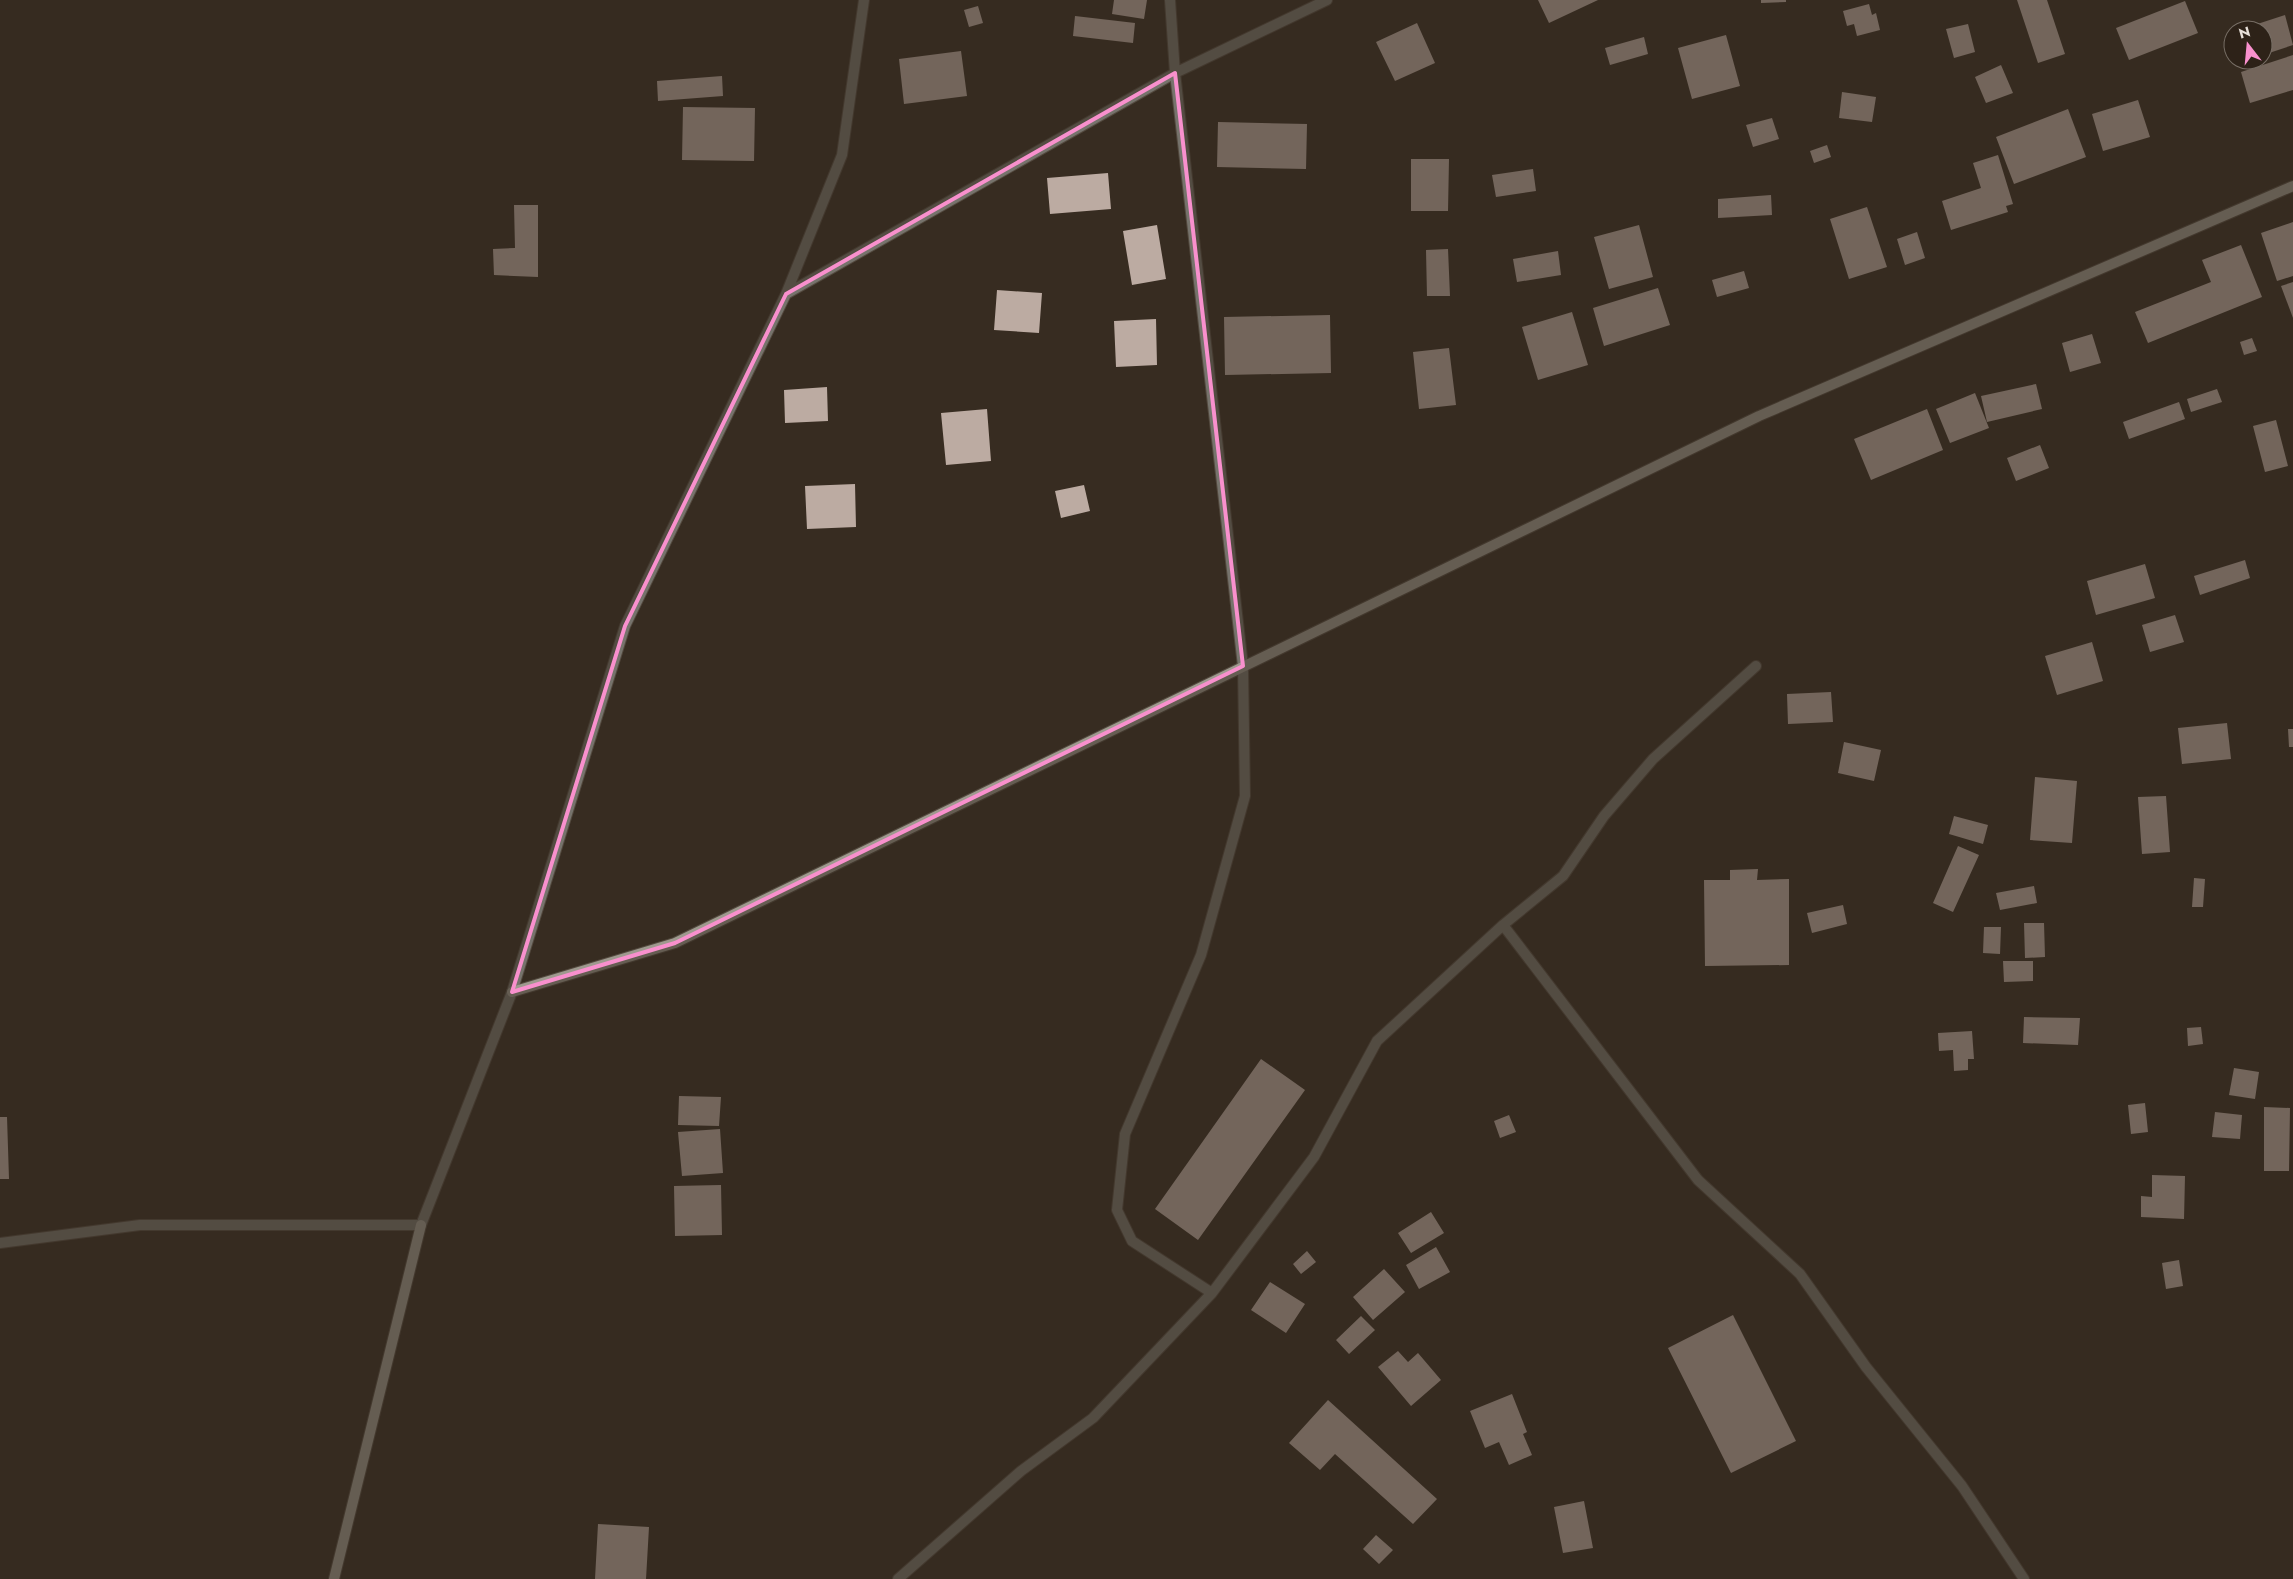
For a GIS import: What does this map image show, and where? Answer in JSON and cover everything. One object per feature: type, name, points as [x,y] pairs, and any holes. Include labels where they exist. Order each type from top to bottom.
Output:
[{"type":"street","points":[[334,1579],[420,1225],[512,992],[625,626],[786,294],[842,155],[864,0]]},
{"type":"street","points":[[1170,0],[1176,73],[1243,666],[1245,796],[1201,955],[1125,1134],[1117,1210],[1132,1241],[1212,1293]]},
{"type":"street","points":[[786,294],[1176,73],[1327,0]]},
{"type":"street","points":[[512,992],[675,943],[1759,416],[2293,186]]},
{"type":"street","points":[[898,1579],[1021,1471],[1093,1418],[1212,1293],[1314,1157],[1377,1041],[1504,925],[1563,876],[1604,816],[1654,759],[1756,666]]},
{"type":"street","points":[[1504,925],[1698,1180],[1800,1274],[1866,1367],[1962,1486],[2024,1579]]},
{"type":"street","points":[[0,1242],[140,1225],[420,1225]]},
{"type":"highlighted area","points":[[1175,73],[1243,666],[675,943],[512,992],[625,626],[786,294]]},
{"type":"building","points":[[1114,0],[1147,0],[1144,19],[1112,14]]},
{"type":"building","points":[[1538,0],[1598,0],[1549,23]]},
{"type":"building","points":[[1761,0],[1786,0],[1786,2],[1761,3]]},
{"type":"building","points":[[2017,0],[2047,0],[2065,54],[2038,63]]},
{"type":"building","points":[[2185,1],[2198,33],[2129,60],[2116,28]]},
{"type":"building","points":[[1869,4],[1872,15],[1876,13],[1880,30],[1857,36],[1854,24],[1847,26],[1843,11]]},
{"type":"building","points":[[978,6],[983,23],[969,27],[964,10]]},
{"type":"building","points":[[2285,15],[2293,45],[2273,52],[2273,20],[2270,20]]},
{"type":"building","points":[[1075,16],[1135,23],[1133,43],[1073,36]]},
{"type":"building","points":[[1417,23],[1435,63],[1395,81],[1376,42]]},
{"type":"building","points":[[1968,24],[1975,52],[1954,58],[1946,29]]},
{"type":"building","points":[[1726,35],[1740,86],[1692,99],[1678,48]]},
{"type":"building","points":[[1644,37],[1648,54],[1610,65],[1605,48]]},
{"type":"building","points":[[961,51],[967,96],[904,104],[899,59]]},
{"type":"building","points":[[2293,55],[2293,90],[2250,103],[2241,72],[2247,70],[2273,70],[2273,62]]},
{"type":"building","points":[[2001,65],[2013,93],[1986,103],[1975,77]]},
{"type":"building","points":[[722,76],[723,96],[658,101],[657,81]]},
{"type":"building","points":[[1842,92],[1876,97],[1872,122],[1839,118]]},
{"type":"building","points":[[2138,100],[2150,137],[2103,151],[2092,114]]},
{"type":"building","points":[[683,107],[755,108],[754,161],[682,160]]},
{"type":"building","points":[[2068,109],[2086,157],[2014,184],[1996,137]]},
{"type":"building","points":[[1772,118],[1779,139],[1753,147],[1746,125]]},
{"type":"building","points":[[1218,122],[1307,124],[1306,169],[1217,167]]},
{"type":"building","points":[[1827,145],[1831,157],[1814,163],[1810,151]]},
{"type":"building","points":[[1998,155],[2013,204],[2006,206],[2008,212],[1951,230],[1942,201],[1981,188],[1973,163]]},
{"type":"building","points":[[1411,159],[1449,159],[1448,211],[1411,211]]},
{"type":"building","points":[[1533,169],[1536,191],[1496,197],[1492,175]]},
{"type":"building","points":[[1108,173],[1111,209],[1050,214],[1047,178]]},
{"type":"building","points":[[1771,195],[1772,215],[1718,218],[1718,199]]},
{"type":"building","points":[[514,205],[538,205],[538,277],[494,275],[493,249],[515,248]]},
{"type":"building","points":[[1867,207],[1887,267],[1849,279],[1830,219]]},
{"type":"building","points":[[2293,222],[2293,276],[2277,281],[2261,233]]},
{"type":"building","points":[[1157,225],[1166,279],[1132,285],[1123,231]]},
{"type":"building","points":[[1639,225],[1653,277],[1609,289],[1594,237]]},
{"type":"building","points":[[1917,232],[1925,258],[1905,265],[1897,239]]},
{"type":"building","points":[[2241,245],[2262,297],[2148,343],[2135,312],[2211,282],[2202,260]]},
{"type":"building","points":[[1448,249],[1450,296],[1427,296],[1426,250]]},
{"type":"building","points":[[1558,251],[1561,275],[1517,282],[1513,259]]},
{"type":"building","points":[[1744,271],[1749,288],[1717,297],[1712,280]]},
{"type":"building","points":[[2293,282],[2293,318],[2281,286]]},
{"type":"building","points":[[1658,288],[1670,325],[1604,346],[1593,308]]},
{"type":"building","points":[[997,290],[1042,293],[1039,333],[994,330]]},
{"type":"building","points":[[1572,312],[1588,365],[1538,380],[1522,327]]},
{"type":"building","points":[[1330,315],[1331,373],[1225,375],[1224,317]]},
{"type":"building","points":[[1156,319],[1157,365],[1116,367],[1114,321]]},
{"type":"building","points":[[2092,334],[2101,363],[2070,372],[2062,343]]},
{"type":"building","points":[[2252,338],[2257,351],[2244,355],[2240,342]]},
{"type":"building","points":[[1449,348],[1456,405],[1419,409],[1413,352]]},
{"type":"building","points":[[2036,384],[2042,409],[1987,422],[1981,396]]},
{"type":"building","points":[[827,387],[828,421],[785,423],[784,390]]},
{"type":"building","points":[[2217,389],[2222,402],[2191,412],[2187,399]]},
{"type":"building","points":[[1975,393],[1989,428],[1950,443],[1936,409]]},
{"type":"building","points":[[2179,402],[2185,419],[2129,439],[2123,422]]},
{"type":"building","points":[[987,409],[991,461],[946,465],[941,413]]},
{"type":"building","points":[[1927,409],[1943,450],[1871,480],[1854,439]]},
{"type":"building","points":[[2276,420],[2288,466],[2265,472],[2253,426]]},
{"type":"building","points":[[2040,445],[2049,468],[2016,481],[2007,458]]},
{"type":"building","points":[[855,484],[856,527],[807,529],[805,486]]},
{"type":"building","points":[[1084,485],[1090,511],[1061,518],[1055,491]]},
{"type":"building","points":[[2245,560],[2250,578],[2200,595],[2194,576]]},
{"type":"building","points":[[2145,564],[2155,598],[2096,615],[2087,581]]},
{"type":"building","points":[[2175,615],[2184,642],[2150,652],[2142,625]]},
{"type":"building","points":[[2092,642],[2103,681],[2057,695],[2045,656]]},
{"type":"building","points":[[1831,692],[1833,722],[1788,724],[1787,694]]},
{"type":"building","points":[[2227,723],[2231,759],[2182,764],[2178,728]]},
{"type":"building","points":[[2288,729],[2293,729],[2293,747],[2289,747]]},
{"type":"building","points":[[1844,742],[1881,750],[1874,781],[1838,773]]},
{"type":"building","points":[[2035,777],[2077,781],[2072,843],[2030,840]]},
{"type":"building","points":[[2166,796],[2170,852],[2142,854],[2138,797]]},
{"type":"building","points":[[1954,816],[1988,825],[1983,844],[1949,834]]},
{"type":"building","points":[[1958,846],[1979,855],[1953,912],[1933,903]]},
{"type":"building","points":[[1758,869],[1757,880],[1789,879],[1789,965],[1705,966],[1704,880],[1730,880],[1730,870]]},
{"type":"building","points":[[2194,878],[2205,879],[2203,907],[2192,907]]},
{"type":"building","points":[[2034,886],[2037,903],[2000,910],[1996,893]]},
{"type":"building","points":[[1843,905],[1847,924],[1812,933],[1807,913]]},
{"type":"building","points":[[2024,923],[2044,923],[2045,957],[2025,958]]},
{"type":"building","points":[[1984,927],[2001,927],[2000,954],[1983,953]]},
{"type":"building","points":[[2003,961],[2033,961],[2033,981],[2004,982]]},
{"type":"building","points":[[2024,1017],[2080,1018],[2078,1045],[2023,1043]]},
{"type":"building","points":[[2201,1027],[2203,1044],[2188,1046],[2187,1028]]},
{"type":"building","points":[[1972,1031],[1974,1059],[1968,1059],[1968,1070],[1954,1071],[1953,1050],[1939,1051],[1938,1033]]},
{"type":"building","points":[[1261,1059],[1305,1090],[1198,1240],[1155,1209]]},
{"type":"building","points":[[2234,1068],[2259,1072],[2255,1099],[2229,1095]]},
{"type":"building","points":[[679,1096],[721,1097],[719,1126],[678,1125]]},
{"type":"building","points":[[2145,1103],[2148,1132],[2131,1134],[2128,1105]]},
{"type":"building","points":[[2264,1107],[2290,1108],[2289,1171],[2264,1171]]},
{"type":"building","points":[[2215,1112],[2242,1115],[2240,1139],[2212,1137]]},
{"type":"building","points":[[1509,1115],[1516,1132],[1500,1138],[1494,1121]]},
{"type":"building","points":[[0,1117],[7,1117],[9,1179],[0,1179]]},
{"type":"building","points":[[720,1129],[723,1173],[682,1176],[678,1132]]},
{"type":"building","points":[[2152,1175],[2185,1176],[2184,1219],[2141,1217],[2141,1196],[2152,1197]]},
{"type":"building","points":[[721,1185],[722,1235],[675,1236],[674,1186]]},
{"type":"building","points":[[1431,1212],[1444,1233],[1411,1253],[1398,1233]]},
{"type":"building","points":[[1436,1247],[1450,1272],[1419,1289],[1406,1265]]},
{"type":"building","points":[[1307,1251],[1316,1262],[1301,1274],[1293,1264]]},
{"type":"building","points":[[2179,1260],[2183,1286],[2166,1289],[2162,1263]]},
{"type":"building","points":[[1384,1269],[1405,1292],[1373,1320],[1353,1297]]},
{"type":"building","points":[[1270,1282],[1305,1304],[1286,1333],[1251,1310]]},
{"type":"building","points":[[1733,1315],[1796,1441],[1731,1473],[1668,1348]]},
{"type":"building","points":[[1361,1316],[1375,1330],[1349,1354],[1336,1340]]},
{"type":"building","points":[[1398,1351],[1408,1362],[1418,1353],[1441,1380],[1411,1406],[1378,1367]]},
{"type":"building","points":[[1512,1394],[1527,1432],[1523,1434],[1532,1455],[1509,1465],[1499,1442],[1485,1448],[1470,1411]]},
{"type":"building","points":[[1328,1400],[1437,1499],[1413,1524],[1335,1454],[1320,1470],[1289,1443]]},
{"type":"building","points":[[1584,1501],[1593,1548],[1563,1553],[1554,1507]]},
{"type":"building","points":[[598,1524],[649,1527],[646,1579],[595,1579]]},
{"type":"building","points":[[1376,1535],[1393,1550],[1379,1564],[1363,1549]]}]
